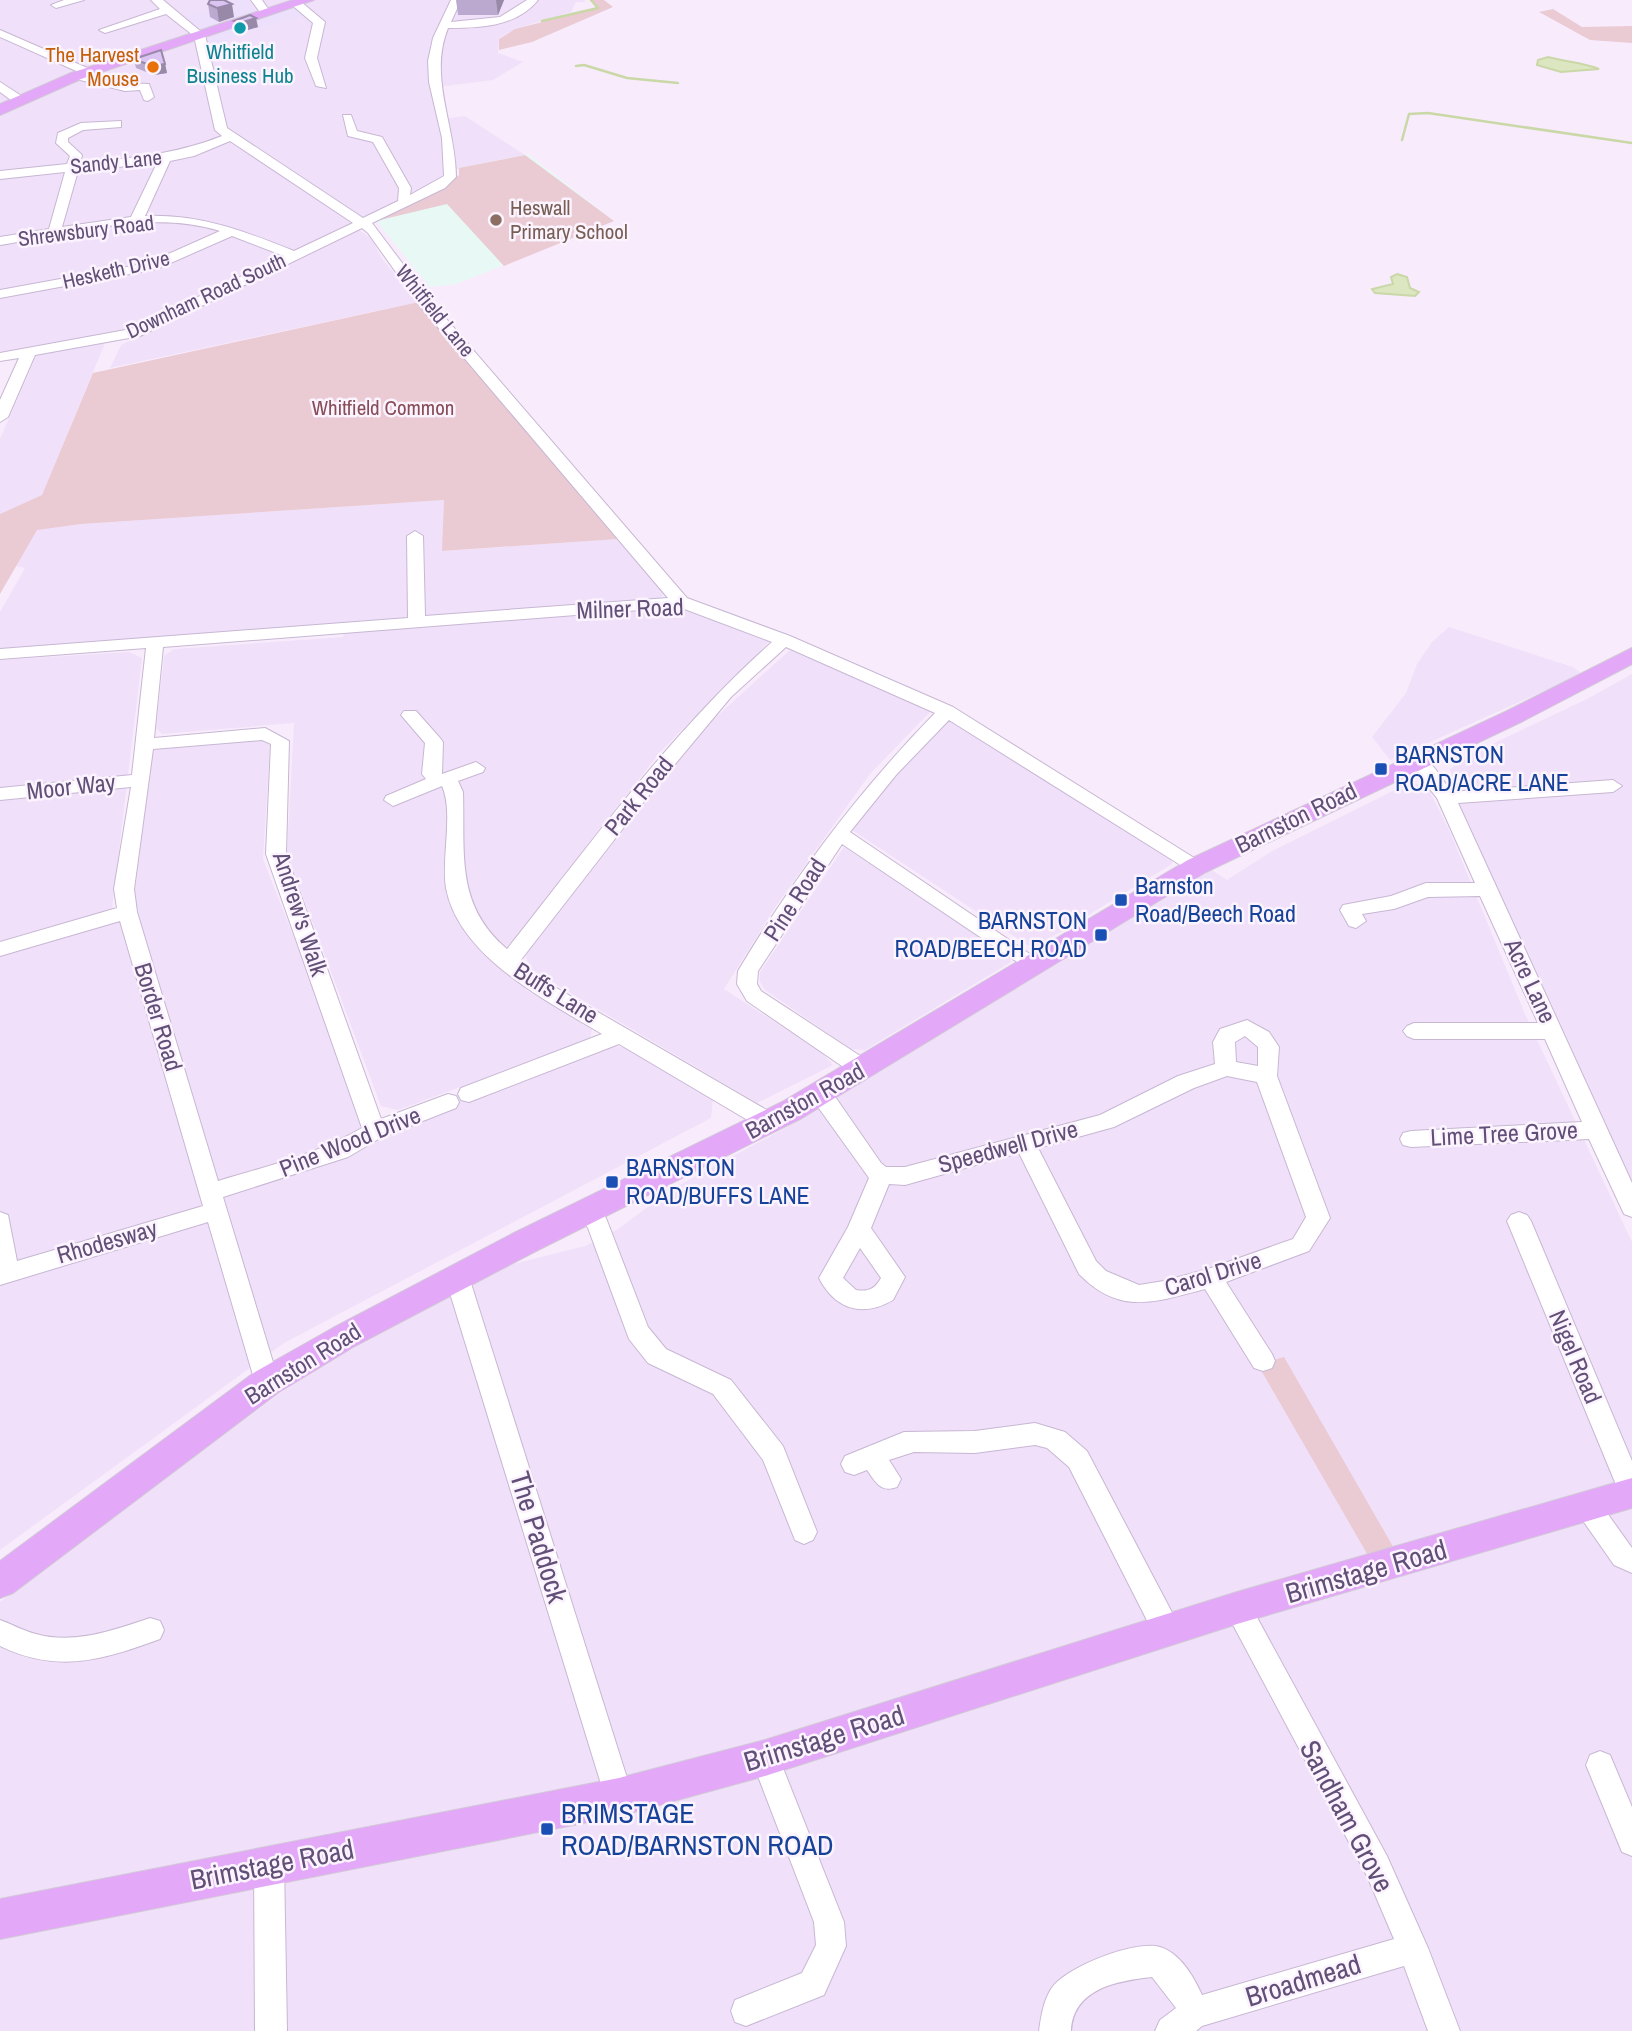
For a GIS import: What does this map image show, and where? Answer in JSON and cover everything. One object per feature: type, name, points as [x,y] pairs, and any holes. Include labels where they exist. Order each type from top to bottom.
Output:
[{"type":"main road","points":[[6,106],[82,74],[302,2]]},
{"type":"main road","name":"Barnston Road","points":[[0,1582],[267,1382],[457,1277],[821,1094],[1197,866],[1513,717],[1632,655]]},
{"type":"main road","name":"Brimstage Road","points":[[0,1919],[619,1797],[765,1758],[1237,1608],[1632,1493]]},
{"type":"street","points":[[56,5],[79,0]]},
{"type":"street","points":[[156,0],[200,35],[218,123],[221,130],[230,137]]},
{"type":"street","points":[[256,0],[266,13]]},
{"type":"street","points":[[456,0],[444,25],[489,22],[521,12],[533,0]]},
{"type":"street","points":[[302,2],[319,22],[311,58],[323,86]]},
{"type":"street","points":[[106,30],[145,15],[168,10]]},
{"type":"street","name":"Downham Road South","points":[[0,357],[135,334],[441,185],[450,177],[447,132],[435,92],[434,54],[444,25]]},
{"type":"street","points":[[0,33],[82,74],[125,88],[145,86],[148,97]]},
{"type":"street","points":[[0,86],[6,106]]},
{"type":"street","points":[[347,118],[352,133],[378,140],[405,188],[402,197],[405,201]]},
{"type":"street","points":[[54,233],[76,155],[61,140],[65,133],[81,127],[117,124]]},
{"type":"street","name":"Sandy Lane","points":[[0,175],[165,158],[190,153],[230,137]]},
{"type":"street","name":"Whitfield Lane","points":[[230,137],[373,230],[425,303],[681,602]]},
{"type":"street","points":[[136,221],[165,158]]},
{"type":"street","name":"Shrewsbury Road","points":[[0,241],[136,221],[185,221],[229,232],[293,255]]},
{"type":"street","name":"Hesketh Drive","points":[[0,294],[152,266],[229,232]]},
{"type":"street","points":[[0,417],[6,389],[29,352]]},
{"type":"street","points":[[417,622],[416,543],[435,548]]},
{"type":"street","name":"Milner Road","points":[[0,654],[681,602],[784,640],[947,711],[1197,866]]},
{"type":"street","name":"Park Road","points":[[508,963],[639,794],[725,693],[784,640]]},
{"type":"street","name":"Border Road","points":[[155,643],[141,780],[124,889],[127,912],[267,1382]]},
{"type":"street","name":"Pine Road","points":[[863,1069],[754,996],[747,984],[748,971],[839,833],[889,771],[947,711]]},
{"type":"street","name":"Buffs Lane","points":[[423,721],[435,742],[431,774],[443,780],[454,792],[456,888],[466,915],[481,938],[534,984],[769,1122]]},
{"type":"street","name":"Andrew's Walk","points":[[145,744],[265,734],[280,741],[276,855],[374,1132]]},
{"type":"street","name":"Acre Lane","points":[[1416,761],[1432,777],[1446,799],[1598,1130],[1625,1179],[1632,1208]]},
{"type":"street","points":[[393,800],[476,768]]},
{"type":"street","name":"Moor Way","points":[[0,794],[141,780]]},
{"type":"street","points":[[1446,799],[1613,786]]},
{"type":"street","points":[[839,833],[1036,965]]},
{"type":"street","points":[[1356,921],[1350,910],[1394,902],[1426,890],[1485,888]]},
{"type":"street","points":[[0,948],[127,912]]},
{"type":"street","points":[[1247,1028],[1265,1037],[1270,1046],[1266,1076],[1226,1068],[1224,1041],[1227,1034],[1247,1028]]},
{"type":"street","points":[[1414,1031],[1554,1031]]},
{"type":"street","name":"Pine Wood Drive","points":[[213,1202],[340,1151],[374,1132],[623,1034]]},
{"type":"street","name":"Speedwell Drive","points":[[881,1175],[905,1176],[1106,1121],[1186,1082],[1226,1068]]},
{"type":"street","name":"Carol Drive","points":[[1024,1142],[1087,1267],[1098,1279],[1139,1294],[1210,1278],[1301,1245],[1318,1219],[1266,1076]]},
{"type":"street","points":[[821,1094],[853,1144],[881,1175],[859,1229]]},
{"type":"street","name":"Lime Tree Grove","points":[[1411,1139],[1598,1130]]},
{"type":"street","name":"Rhodesway","points":[[3,1274],[213,1202]]},
{"type":"street","points":[[587,1212],[598,1224],[638,1332],[657,1356],[722,1387],[774,1454],[804,1532]]},
{"type":"street","points":[[0,1221],[3,1274]]},
{"type":"street","name":"Nigel Road","points":[[1519,1221],[1632,1493]]},
{"type":"street","name":"The Paddock","points":[[457,1277],[619,1797]]},
{"type":"street","points":[[1210,1278],[1263,1360]]},
{"type":"street","points":[[888,1479],[863,1461],[903,1443],[984,1441],[1031,1432],[1066,1445],[1078,1459],[1167,1631]]},
{"type":"street","points":[[1588,1507],[1623,1557],[1632,1561]]},
{"type":"street","name":"Sandham Grove","points":[[1237,1608],[1377,1867],[1413,1948],[1444,2031]]},
{"type":"street","points":[[0,1632],[23,1645],[68,1653],[95,1648],[150,1630]]},
{"type":"street","points":[[745,2009],[813,1984],[831,1946],[830,1922],[765,1758]]},
{"type":"street","points":[[1600,1765],[1632,1842]]},
{"type":"street","points":[[269,1864],[271,2031]]},
{"type":"street","name":"Broadmead","points":[[1055,2031],[1056,2011],[1065,1995],[1083,1982],[1137,1963],[1157,1961],[1174,1974],[1183,2022],[1413,1948]]},
{"type":"shaded area","points":[[0,0],[586,2],[576,2],[571,12],[515,29],[499,38],[498,53],[523,62],[493,80],[431,88],[441,119],[465,116],[525,155],[448,171],[436,183],[130,333],[0,354]]},
{"type":"shaded area","points":[[248,0],[259,17],[294,6],[307,14],[226,39],[227,46],[209,48],[207,36],[185,16],[215,9],[212,3]]},
{"type":"shaded area","points":[[1548,57],[1599,69],[1561,72],[1537,65],[1538,60]]},
{"type":"shaded area","name":"Heswall Primary School","points":[[528,154],[614,221],[456,284],[430,287],[377,222],[446,186],[459,175],[459,168]]},
{"type":"shaded area","points":[[355,227],[371,238],[383,260],[419,302],[110,368],[121,345]]},
{"type":"shaded area","points":[[1397,274],[1407,277],[1410,288],[1419,292],[1415,296],[1375,293],[1372,289],[1393,284],[1391,277]]},
{"type":"shaded area","points":[[105,343],[42,495],[0,514],[0,439],[37,354]]},
{"type":"shaded area","points":[[444,500],[443,551],[618,539],[663,590],[663,595],[657,600],[0,649],[0,612],[25,568],[16,566],[37,529]]},
{"type":"shaded area","points":[[665,608],[683,610],[770,641],[661,751],[511,942],[492,960],[528,991],[592,1029],[590,1039],[398,1110],[381,1106],[287,854],[294,723],[162,734],[156,728],[164,656],[174,649],[343,637],[344,633]]},
{"type":"shaded area","points":[[1449,627],[1573,667],[1582,674],[1390,760],[1372,737],[1406,693],[1417,664],[1432,642]]},
{"type":"shaded area","points":[[790,650],[931,711],[870,774],[776,906],[724,989],[821,1052],[833,1065],[757,1103],[531,969],[525,955],[705,727]]},
{"type":"shaded area","points":[[129,652],[142,658],[112,909],[0,941],[0,660]]},
{"type":"shaded area","points":[[1632,674],[1632,1184],[1467,829],[1450,769],[1471,754],[1587,699]]},
{"type":"shaded area","points":[[950,719],[1172,858],[1172,864],[1039,945],[1027,945],[852,830],[897,774]]},
{"type":"shaded area","points":[[256,739],[270,745],[263,859],[317,996],[369,1145],[424,1115],[608,1046],[624,1047],[713,1098],[711,1118],[284,1343],[0,1550],[0,956],[135,911],[134,896],[153,746]]},
{"type":"shaded area","points":[[1409,783],[1427,786],[1450,832],[1525,1014],[1632,1242],[1632,2031],[0,2031],[0,1602],[306,1374],[509,1265],[585,1246],[618,1229],[672,1189],[798,1121],[1209,868],[1227,880],[1272,851]]},
{"type":"shaded area","points":[[844,847],[1009,956],[1011,962],[865,1050],[851,1049],[765,990],[760,982],[760,972]]},
{"type":"green space","points":[[591,0],[604,0],[613,7],[532,42],[499,50],[499,39],[515,29],[597,8]]},
{"type":"green space","points":[[1553,9],[1582,27],[1632,26],[1632,43],[1590,40],[1539,12]]},
{"type":"green space","name":"Heswall Primary School","points":[[525,155],[614,221],[504,266],[447,204],[380,220],[446,186],[459,175],[459,168]]},
{"type":"green space","name":"Whitfield Common","points":[[419,302],[618,539],[442,551],[444,500],[81,524],[37,530],[0,594],[0,514],[42,495],[93,373]]},
{"type":"green space","points":[[1284,1357],[1399,1557],[1373,1564],[1258,1365]]},
{"type":"building","points":[[210,0],[224,0],[232,4],[217,8],[208,4]]},
{"type":"building","points":[[250,15],[256,18],[240,23],[234,21]]},
{"type":"building","points":[[161,50],[165,64],[152,66],[134,59]]},
{"type":"waterway","points":[[542,21],[598,8],[591,0]]},
{"type":"waterway","points":[[576,66],[584,65],[627,78],[678,83]]},
{"type":"waterway","points":[[1402,140],[1409,114],[1428,113],[1632,143]]},
{"type":"place","name":"Whitfield Business Hub","points":[[240,28]]},
{"type":"place","name":"The Harvest Mouse","points":[[153,67]]},
{"type":"place","name":"Heswall Primary School","points":[[496,220]]},
{"type":"place","name":"BARNSTON ROAD/ACRE LANE","points":[[1381,769]]},
{"type":"place","name":"Barnston Road/Beech Road","points":[[1121,900]]},
{"type":"place","name":"BARNSTON ROAD/BEECH ROAD","points":[[1101,935]]},
{"type":"place","name":"BARNSTON ROAD/BUFFS LANE","points":[[612,1182]]},
{"type":"place","name":"BRIMSTAGE ROAD/BARNSTON ROAD","points":[[547,1829]]}]
